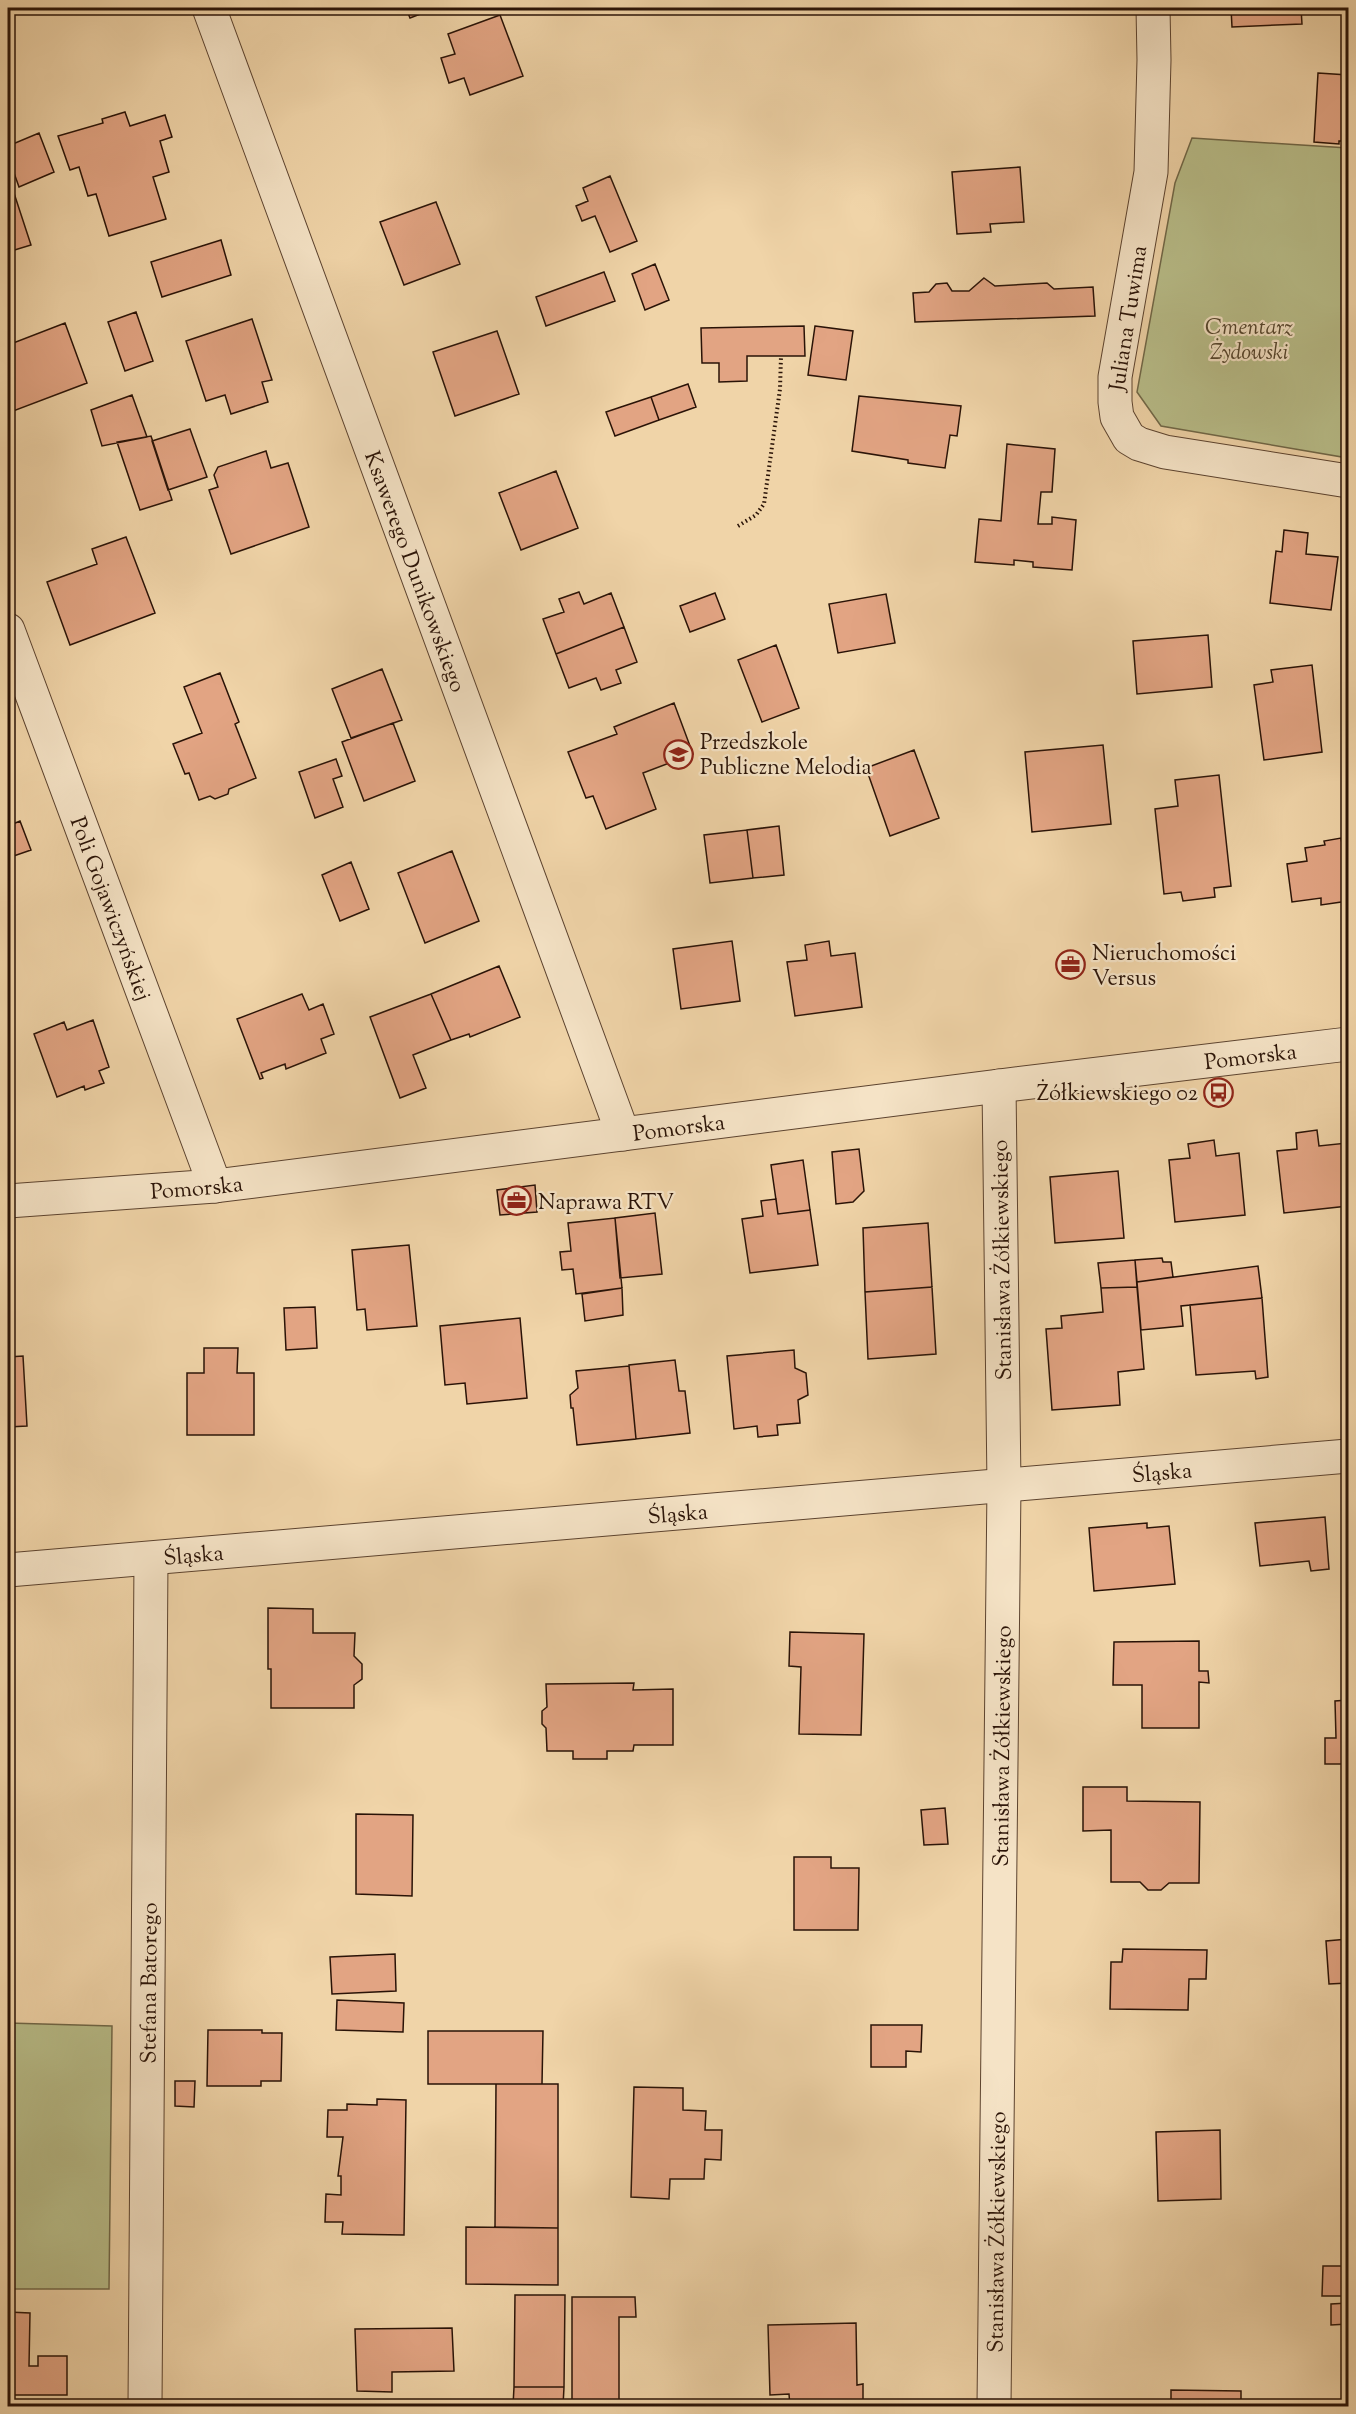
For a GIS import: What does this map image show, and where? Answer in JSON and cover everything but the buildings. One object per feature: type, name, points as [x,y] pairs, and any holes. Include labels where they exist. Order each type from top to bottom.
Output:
[{"type":"street","name":"Ksawerego Dunikowskiego","points":[[209,8],[622,1134]]},
{"type":"street","name":"Juliana Tuwima","points":[[1153,8],[1151,172],[1115,377],[1117,417],[1129,438],[1139,444],[1165,452],[1348,481]]},
{"type":"street","name":"Poli Gojawiczyńskiej","points":[[8,630],[215,1186]]},
{"type":"street","name":"Pomorska","points":[[8,1201],[215,1186],[1348,1044]]},
{"type":"street","name":"Stanisława Żółkiewskiego","points":[[994,2406],[1004,1485],[999,1086]]},
{"type":"street","name":"Śląska","points":[[8,1570],[1348,1456]]},
{"type":"street","name":"Stefana Batorego","points":[[145,2406],[152,1559]]},
{"type":"path","points":[[738,526],[756,515],[764,504],[779,401],[781,356]]},
{"type":"green space","name":"Cmentarz Żydowski","points":[[1192,138],[1348,148],[1348,458],[1161,426],[1137,392],[1175,183]]},
{"type":"green space","points":[[8,2023],[112,2026],[109,2289],[8,2289]]},
{"type":"place","name":"Przedszkole Publiczne Melodia","points":[[679,754]]},
{"type":"place","name":"Nieruchomości Versus","points":[[1071,965]]},
{"type":"place","name":"Żółkiewskiego 02","points":[[1219,1092]]},
{"type":"place","name":"Naprawa RTV","points":[[517,1201]]}]
